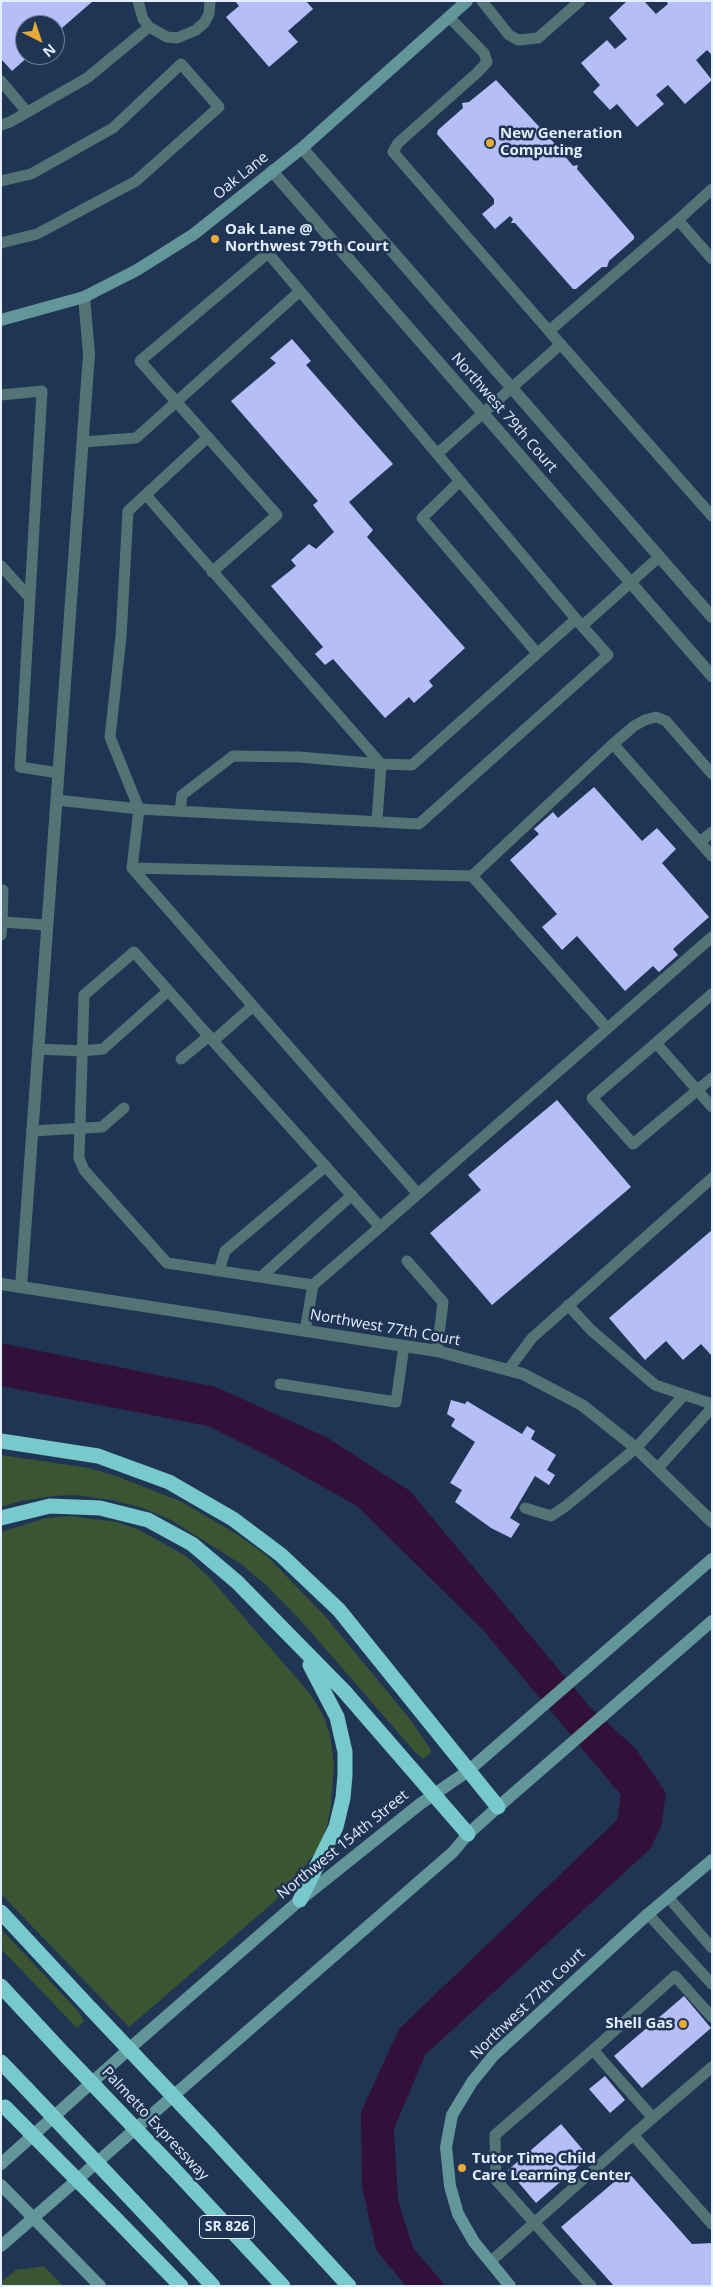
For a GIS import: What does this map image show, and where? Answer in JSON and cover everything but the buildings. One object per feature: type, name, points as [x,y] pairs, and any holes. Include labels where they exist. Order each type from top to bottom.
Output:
[{"type":"highway","points":[[1,1441],[98,1456],[169,1482],[233,1519],[281,1555],[339,1610],[498,1807]]},
{"type":"highway","points":[[1,1518],[50,1506],[100,1508],[148,1520],[192,1544],[237,1582],[344,1691],[468,1834]]},
{"type":"highway","points":[[300,1900],[336,1827],[343,1798],[346,1762],[337,1717],[302,1650]]},
{"type":"highway","points":[[1,1912],[349,2286]]},
{"type":"highway","name":"Palmetto Expressway","points":[[1,1986],[283,2286]]},
{"type":"highway","points":[[1,2062],[213,2286]]},
{"type":"highway","points":[[3,2105],[181,2286]]},
{"type":"main road","name":"Oak Lane","points":[[1,320],[84,297],[137,270],[194,234],[302,148],[467,1]]},
{"type":"main road","name":"Northwest 154th Street","points":[[1,2164],[138,2041],[300,1900],[362,1849],[434,1794],[468,1771],[712,1559]]},
{"type":"main road","points":[[1,2246],[453,1852],[468,1834],[498,1807],[712,1621]]},
{"type":"main road","name":"Northwest 77th Court","points":[[510,2286],[474,2242],[458,2214],[450,2186],[446,2147],[452,2115],[472,2082],[494,2055],[648,1914],[712,1860]]},
{"type":"main road","points":[[1,2185],[100,2286]]},
{"type":"street","name":"Northwest 79th Court","points":[[302,148],[712,617]]},
{"type":"street","name":"Northwest 79th Court","points":[[272,171],[712,676]]},
{"type":"street","points":[[21,1287],[89,354],[84,297]]},
{"type":"street","name":"Northwest 77th Court","points":[[1,1284],[437,1351],[522,1374],[582,1405],[636,1448],[712,1522]]},
{"type":"lane","points":[[138,1],[143,19],[149,27],[167,37],[187,35],[204,23],[210,1]]},
{"type":"lane","points":[[482,1],[509,35],[518,40],[538,38],[580,1]]},
{"type":"lane","points":[[449,17],[484,53],[487,62],[398,143],[393,152],[712,516]]},
{"type":"lane","points":[[1,124],[27,112],[87,78],[149,27]]},
{"type":"lane","points":[[1,181],[31,174],[113,128],[181,64],[219,106],[136,181],[37,234],[1,244]]},
{"type":"lane","points":[[1,81],[27,112]]},
{"type":"lane","points":[[549,330],[712,189]]},
{"type":"lane","points":[[678,220],[712,258]]},
{"type":"lane","points":[[57,800],[139,809],[419,824],[608,655],[268,253],[140,361],[277,515],[212,572]]},
{"type":"lane","points":[[83,442],[136,438],[300,291]]},
{"type":"lane","points":[[437,454],[561,344]]},
{"type":"lane","points":[[1,395],[42,391],[20,767],[59,773]]},
{"type":"lane","points":[[208,437],[128,511],[120,637],[110,737],[139,809],[132,868],[418,1194]]},
{"type":"lane","points":[[460,482],[422,518],[537,653]]},
{"type":"lane","points":[[146,495],[381,764],[377,822]]},
{"type":"lane","points":[[180,811],[182,795],[233,756],[299,757],[412,765],[537,653],[631,583],[660,557]]},
{"type":"lane","points":[[1,566],[30,598]]},
{"type":"lane","points":[[132,868],[472,876],[613,744],[634,726],[656,716],[666,721],[712,774]]},
{"type":"lane","points":[[613,744],[712,856]]},
{"type":"lane","points":[[700,842],[712,832]]},
{"type":"lane","points":[[472,876],[607,1028]]},
{"type":"lane","points":[[1,890],[3,890],[1,935]]},
{"type":"lane","points":[[2,922],[47,925]]},
{"type":"lane","points":[[305,1331],[313,1285],[712,937]]},
{"type":"lane","points":[[313,1285],[167,1263],[84,1170],[80,1158],[80,1129],[84,994],[134,952],[380,1227]]},
{"type":"lane","points":[[38,1049],[82,1051],[102,1049],[168,991]]},
{"type":"lane","points":[[712,994],[592,1098],[633,1144],[712,1078]]},
{"type":"lane","points":[[182,1059],[253,1006]]},
{"type":"lane","points":[[656,1043],[712,1107]]},
{"type":"lane","points":[[32,1131],[102,1127],[124,1108]]},
{"type":"lane","points":[[219,1271],[225,1251],[326,1166]]},
{"type":"lane","points":[[508,1370],[532,1338],[712,1178]]},
{"type":"lane","points":[[262,1276],[352,1195]]},
{"type":"lane","points":[[407,1261],[443,1302],[437,1351]]},
{"type":"lane","points":[[568,1305],[590,1330],[655,1385],[684,1394],[712,1406],[658,1468]]},
{"type":"lane","points":[[280,1384],[396,1402],[404,1346]]},
{"type":"lane","points":[[525,1508],[551,1516],[566,1506],[636,1448],[684,1394]]},
{"type":"lane","points":[[668,1897],[712,1948]]},
{"type":"lane","points":[[648,1914],[712,1984]]},
{"type":"lane","points":[[591,2286],[496,2180],[495,2135],[690,1962]]},
{"type":"lane","points":[[675,1976],[712,2017]]},
{"type":"lane","points":[[593,2050],[653,2118]]},
{"type":"lane","points":[[490,2262],[712,2067]]},
{"type":"lane","points":[[633,2135],[712,2224]]},
{"type":"green space","points":[[1,1455],[89,1468],[119,1477],[182,1502],[238,1535],[267,1556],[325,1616],[409,1718],[431,1750],[430,1754],[423,1759],[415,1752],[303,1623],[267,1586],[241,1564],[171,1520],[143,1508],[112,1500],[75,1495],[52,1496],[21,1501],[1,1507]]},
{"type":"green space","points":[[69,1516],[117,1522],[139,1530],[186,1556],[209,1577],[311,1695],[323,1715],[330,1735],[334,1764],[331,1805],[327,1826],[319,1848],[282,1895],[129,2027],[1,1894],[1,1532],[46,1518]]},
{"type":"green space","points":[[1,1929],[77,2010],[84,2021],[77,2028],[1,1949]]},
{"type":"green space","points":[[44,2266],[63,2286],[1,2286],[1,2282],[16,2270]]},
{"type":"shaded area","points":[[1,1343],[216,1387],[326,1437],[410,1491],[590,1707],[636,1749],[666,1793],[661,1827],[650,1849],[425,2055],[394,2129],[398,2200],[413,2248],[446,2286],[406,2286],[376,2250],[362,2186],[361,2112],[399,2029],[617,1820],[621,1795],[483,1630],[357,1506],[270,1457],[208,1426],[1,1386]]},
{"type":"place","name":"New Generation Computing","points":[[490,143]]},
{"type":"place","name":"Oak Lane @ Northwest 79th Court","points":[[215,239]]},
{"type":"place","name":"Shell Gas","points":[[683,2024]]},
{"type":"place","name":"Tutor Time Child Care Learning Center","points":[[462,2168]]}]
